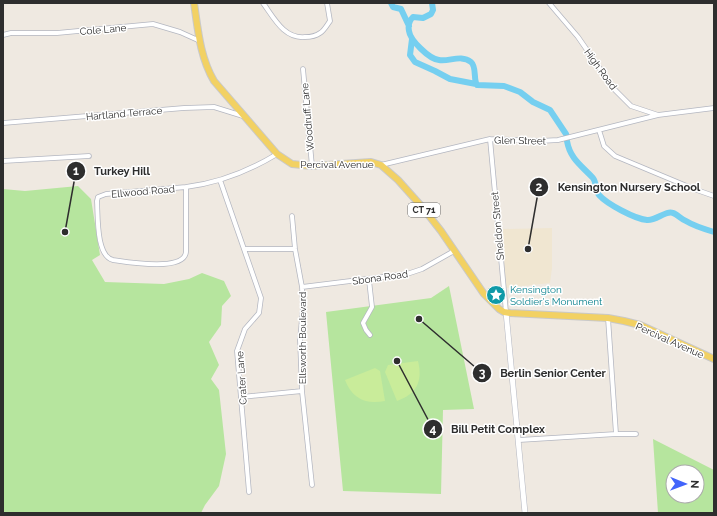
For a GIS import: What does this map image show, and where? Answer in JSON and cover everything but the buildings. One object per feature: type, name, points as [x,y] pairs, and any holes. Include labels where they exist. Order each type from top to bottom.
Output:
[{"type":"main road","name":"Percival Avenue","points":[[194,3],[200,41],[205,63],[209,72],[214,81],[277,154],[292,164],[312,166],[371,162],[382,165],[398,180],[423,208],[441,231],[484,294],[497,308],[506,312],[608,318],[624,321],[640,326],[714,359]]},
{"type":"street","points":[[263,3],[281,28],[290,35],[300,38],[311,37],[320,33],[330,21],[328,3]]},
{"type":"street","name":"High Road","points":[[549,3],[578,37],[614,89],[631,106],[658,115],[714,108]]},
{"type":"street","name":"Cole Lane","points":[[3,35],[11,33],[57,33],[153,24],[180,32],[200,41]]},
{"type":"street","name":"Woodruff Lane","points":[[303,69],[312,166]]},
{"type":"street","name":"Hartland Terrace","points":[[3,123],[104,116],[184,108],[214,107],[244,116]]},
{"type":"street","name":"Glen Street","points":[[382,165],[490,139],[552,140],[658,115]]},
{"type":"street","points":[[599,130],[604,146],[615,156],[714,196]]},
{"type":"street","name":"Sheldon Street","points":[[490,139],[506,312]]},
{"type":"street","name":"Ellwood Road","points":[[186,187],[186,256],[183,259],[177,262],[144,264],[113,260],[109,259],[105,255],[100,243],[98,197],[106,194],[186,187],[220,180],[237,174],[277,154]]},
{"type":"street","points":[[3,161],[88,156]]},
{"type":"street","name":"Crater Lane","points":[[220,180],[260,298],[258,313],[246,329],[237,351],[249,492]]},
{"type":"street","name":"Ellsworth Boulevard","points":[[292,216],[295,249],[302,288],[303,307],[300,340],[302,391],[312,485]]},
{"type":"street","points":[[244,249],[295,249]]},
{"type":"street","name":"Sbona Road","points":[[302,288],[407,274],[422,269],[454,251]]},
{"type":"street","points":[[369,280],[372,307],[363,323],[370,335]]},
{"type":"street","points":[[506,312],[525,513]]},
{"type":"street","points":[[608,318],[616,434]]},
{"type":"street","points":[[242,396],[302,391]]},
{"type":"street","points":[[519,440],[636,434]]},
{"type":"shaded area","points":[[552,228],[552,268],[550,283],[506,288],[502,229]]},
{"type":"green space","points":[[78,186],[91,199],[100,255],[92,260],[105,282],[164,284],[189,279],[202,273],[224,281],[231,296],[222,306],[221,325],[209,342],[219,365],[211,379],[219,390],[226,454],[219,486],[201,513],[3,513],[3,189],[25,191]]},
{"type":"green space","points":[[449,286],[474,409],[443,410],[441,494],[343,491],[326,312],[431,298]]},
{"type":"green space","points":[[418,361],[420,375],[417,386],[409,395],[397,401],[385,372],[388,365]]},
{"type":"green space","points":[[375,368],[380,371],[385,401],[365,401],[355,396],[345,380]]},
{"type":"green space","points":[[653,439],[702,464],[665,464],[665,504],[705,504],[705,465],[714,470],[714,513],[658,513]]},
{"type":"waterway","points":[[391,3],[393,7],[401,9],[409,26]]},
{"type":"waterway","points":[[432,3],[433,10],[431,14],[423,18],[413,17],[409,24],[410,35],[425,53],[439,60],[459,58],[471,62],[474,67],[477,85],[504,86],[520,92],[533,102],[550,110],[566,134]]},
{"type":"waterway","points":[[412,39],[410,55],[415,62],[450,79],[476,84]]},
{"type":"waterway","points":[[567,141],[571,153],[577,162],[593,178],[599,195],[615,207],[636,217],[647,220],[654,219],[670,212],[692,224],[714,232]]},
{"type":"place","name":"Turkey Hill","points":[[65,232]]},
{"type":"place","name":"Kensington Nursery School","points":[[528,249]]},
{"type":"place","name":"Kensington Soldier's Monument","points":[[496,295]]},
{"type":"place","name":"Berlin Senior Center","points":[[419,319]]},
{"type":"place","name":"Bill Petit Complex","points":[[397,361]]}]
